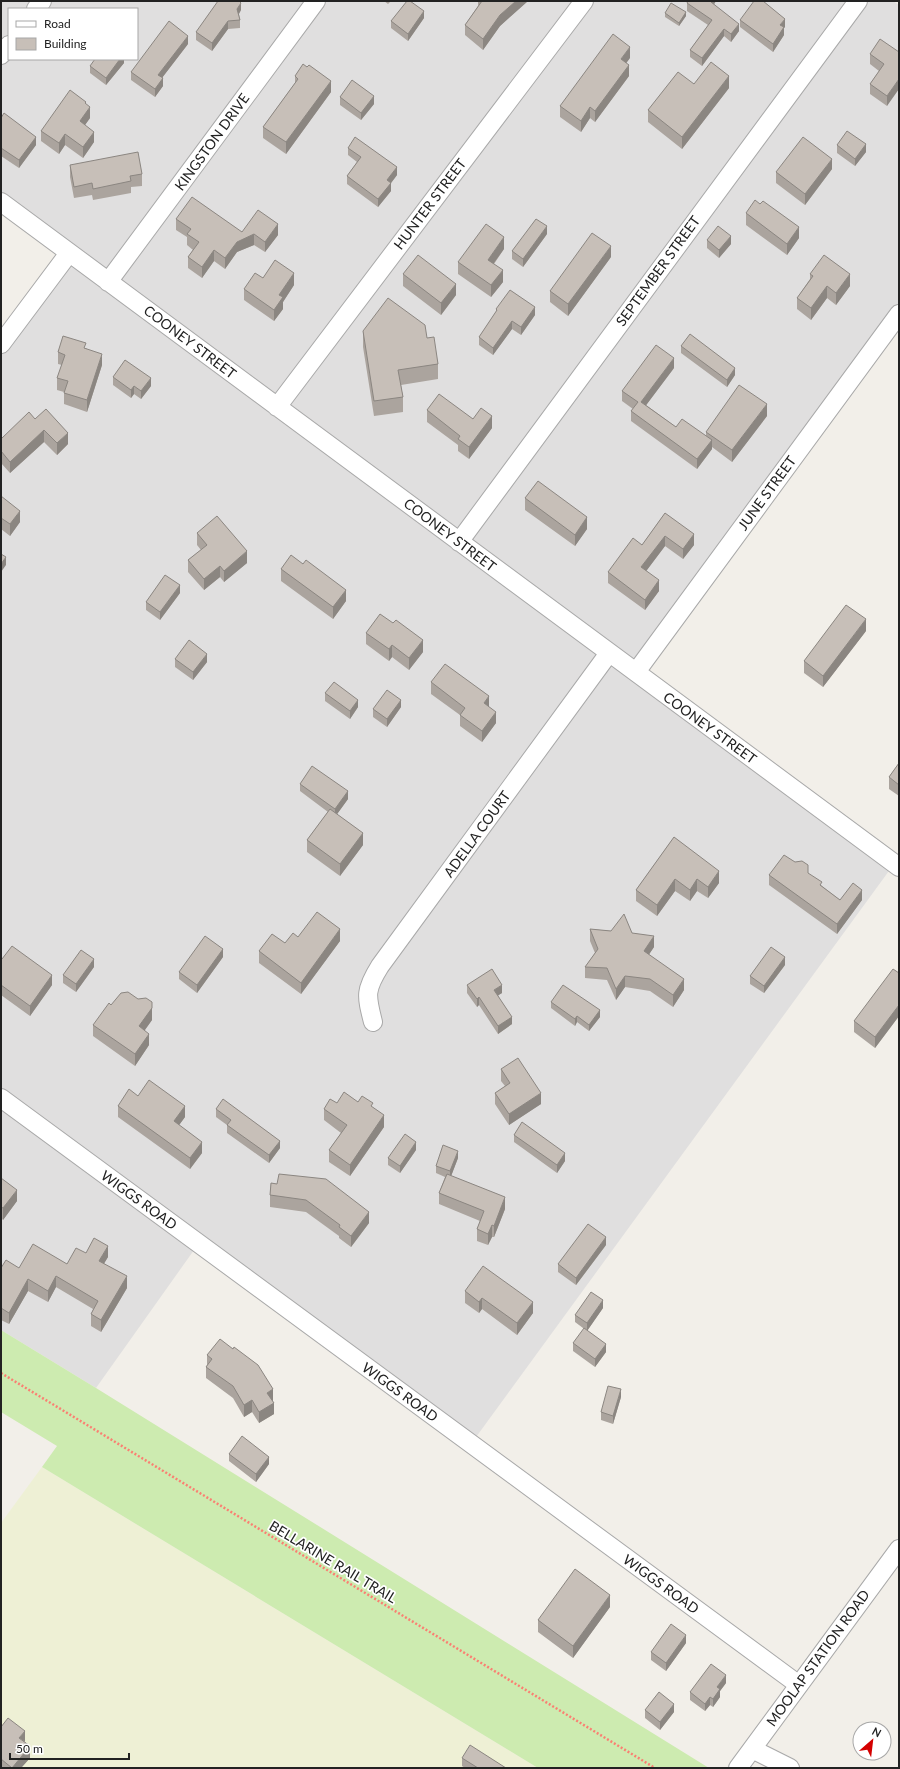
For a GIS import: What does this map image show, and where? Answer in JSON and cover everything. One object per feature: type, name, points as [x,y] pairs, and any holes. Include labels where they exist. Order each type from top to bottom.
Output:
[{"type":"street","name":"KINGSTON DRIVE","points":[[108,282],[316,1]]},
{"type":"street","name":"HUNTER STREET","points":[[277,407],[584,1]]},
{"type":"street","name":"SEPTEMBER STREET","points":[[459,542],[858,1]]},
{"type":"street","points":[[1,55],[8,46]]},
{"type":"street","name":"COONEY STREET","points":[[1,202],[899,867]]},
{"type":"street","points":[[1,344],[69,253]]},
{"type":"street","name":"JUNE STREET","points":[[636,672],[899,314]]},
{"type":"street","name":"ADELLA COURT","points":[[373,1022],[368,1000],[368,984],[609,653]]},
{"type":"street","name":"WIGGS ROAD","points":[[1,1098],[799,1685]]},
{"type":"street","name":"MOOLAP STATION ROAD","points":[[738,1768],[899,1548]]},
{"type":"street","points":[[752,1749],[790,1768]]},
{"type":"path","name":"BELLARINE RAIL TRAIL","points":[[1,1374],[655,1768]]},
{"type":"shaded area","points":[[1,1],[893,1],[899,5],[899,314],[636,672],[894,864],[471,1444],[199,1243],[96,1388],[1,1330],[1,344],[69,253],[1,203]]},
{"type":"green space","points":[[1,1330],[709,1768],[538,1768],[42,1467],[57,1446],[1,1412]]},
{"type":"green space","points":[[42,1467],[538,1768],[1,1768],[1,1523]]},
{"type":"building","points":[[218,1],[239,1],[241,3],[237,9],[240,20],[228,21],[212,43],[196,32]]},
{"type":"building","points":[[407,1],[410,1],[424,11],[408,34],[391,21]]},
{"type":"building","points":[[482,1],[516,1],[500,15],[483,39],[465,25]]},
{"type":"building","points":[[688,1],[711,1],[739,24],[731,34],[724,29],[702,58],[690,50],[712,20],[687,3]]},
{"type":"building","points":[[754,1],[763,1],[785,19],[780,25],[784,27],[773,44],[740,20]]},
{"type":"building","points":[[671,3],[686,12],[679,23],[665,13]]},
{"type":"building","points":[[169,21],[188,36],[158,75],[163,78],[155,89],[131,72]]},
{"type":"building","points":[[613,34],[630,47],[621,59],[629,65],[595,111],[590,107],[581,121],[560,106]]},
{"type":"building","points":[[880,39],[899,52],[899,79],[887,96],[870,84],[884,64],[870,54]]},
{"type":"building","points":[[94,60],[119,60],[106,78],[90,66]]},
{"type":"building","points":[[711,62],[729,76],[682,137],[648,110],[678,72],[694,84]]},
{"type":"building","points":[[303,64],[307,67],[309,65],[331,81],[286,142],[263,127],[298,79],[295,76]]},
{"type":"building","points":[[352,80],[374,96],[361,113],[340,97]]},
{"type":"building","points":[[70,90],[86,102],[85,103],[90,107],[80,121],[94,132],[83,147],[65,134],[59,143],[41,131]]},
{"type":"building","points":[[4,113],[36,137],[19,160],[1,148],[1,118]]},
{"type":"building","points":[[847,131],[866,144],[855,159],[837,145]]},
{"type":"building","points":[[355,137],[397,167],[387,180],[391,183],[378,199],[347,176],[361,157],[348,148]]},
{"type":"building","points":[[803,137],[832,159],[805,194],[776,172]]},
{"type":"building","points":[[138,152],[142,174],[130,176],[131,181],[93,189],[92,183],[74,187],[70,165]]},
{"type":"building","points":[[192,197],[242,232],[258,210],[278,224],[265,242],[254,234],[237,242],[225,258],[214,250],[202,267],[188,257],[199,242],[187,234],[191,229],[176,219]]},
{"type":"building","points":[[755,200],[760,204],[763,201],[799,227],[787,244],[746,213]]},
{"type":"building","points":[[536,219],[547,226],[523,259],[512,251]]},
{"type":"building","points":[[486,224],[504,237],[488,260],[503,270],[491,285],[458,262]]},
{"type":"building","points":[[718,226],[731,236],[719,250],[707,240]]},
{"type":"building","points":[[592,233],[611,246],[568,304],[550,291]]},
{"type":"building","points":[[418,255],[456,284],[441,303],[403,274]]},
{"type":"building","points":[[824,255],[850,274],[836,293],[827,286],[811,308],[797,298],[813,276],[810,274]]},
{"type":"building","points":[[275,260],[294,273],[279,295],[283,297],[274,310],[244,289],[255,273],[263,278]]},
{"type":"building","points":[[510,290],[535,307],[521,327],[512,321],[493,348],[479,337],[497,310],[496,309]]},
{"type":"building","points":[[388,298],[425,325],[427,338],[434,337],[438,364],[398,370],[403,397],[374,401],[363,331]]},
{"type":"building","points":[[690,334],[735,368],[727,380],[681,346]]},
{"type":"building","points":[[63,336],[86,343],[84,348],[102,354],[87,400],[64,393],[68,381],[57,378],[65,355],[58,352]]},
{"type":"building","points":[[656,345],[674,358],[641,402],[676,427],[682,419],[712,440],[697,459],[631,411],[638,402],[622,391]]},
{"type":"building","points":[[125,360],[151,378],[141,391],[134,386],[131,390],[113,377]]},
{"type":"building","points":[[739,385],[767,404],[732,450],[706,432]]},
{"type":"building","points":[[439,394],[473,419],[481,408],[492,416],[469,447],[458,439],[460,436],[427,410]]},
{"type":"building","points":[[46,409],[68,433],[57,443],[44,430],[10,462],[1,451],[1,439],[29,412],[35,419]]},
{"type":"building","points":[[538,481],[587,517],[575,535],[525,498]]},
{"type":"building","points":[[1,496],[20,511],[10,524],[1,518]]},
{"type":"building","points":[[665,513],[694,534],[683,549],[665,536],[641,567],[659,580],[645,600],[608,572],[633,538],[642,545]]},
{"type":"building","points":[[217,516],[247,551],[224,571],[220,566],[204,579],[188,560],[207,545],[197,533]]},
{"type":"building","points":[[1,554],[6,557],[1,564]]},
{"type":"building","points":[[291,555],[303,564],[306,560],[346,590],[333,607],[281,569]]},
{"type":"building","points":[[165,575],[180,585],[160,612],[146,602]]},
{"type":"building","points":[[846,605],[866,619],[823,676],[804,661]]},
{"type":"building","points":[[380,614],[393,623],[396,620],[423,640],[409,658],[392,645],[389,649],[366,633]]},
{"type":"building","points":[[189,640],[207,654],[193,672],[175,659]]},
{"type":"building","points":[[445,664],[489,696],[484,703],[496,712],[482,731],[460,715],[465,708],[431,682]]},
{"type":"building","points":[[334,682],[358,700],[350,711],[325,693]]},
{"type":"building","points":[[387,690],[401,700],[387,719],[373,709]]},
{"type":"building","points":[[899,763],[899,785],[889,777]]},
{"type":"building","points":[[312,766],[348,791],[335,809],[300,784]]},
{"type":"building","points":[[330,809],[363,833],[340,864],[307,840]]},
{"type":"building","points":[[674,837],[719,871],[708,887],[697,879],[690,890],[675,879],[657,905],[636,890]]},
{"type":"building","points":[[784,855],[795,862],[802,861],[808,865],[808,873],[822,882],[820,885],[840,900],[853,883],[862,890],[837,924],[769,875]]},
{"type":"building","points":[[317,912],[340,929],[301,983],[259,951],[272,934],[285,943],[293,933],[298,937]]},
{"type":"building","points":[[624,914],[632,933],[654,936],[644,951],[684,979],[673,995],[650,979],[625,976],[616,989],[607,968],[585,967],[598,949],[590,929],[611,931]]},
{"type":"building","points":[[205,936],[223,949],[197,985],[179,972]]},
{"type":"building","points":[[12,946],[52,975],[30,1006],[1,985],[1,958],[2,959]]},
{"type":"building","points":[[771,947],[785,957],[764,986],[750,976]]},
{"type":"building","points":[[81,950],[94,959],[76,984],[63,975]]},
{"type":"building","points":[[492,969],[502,985],[494,990],[512,1017],[498,1026],[479,997],[477,999],[467,985]]},
{"type":"building","points":[[893,969],[899,973],[899,1005],[875,1037],[854,1021]]},
{"type":"building","points":[[563,985],[600,1010],[589,1025],[577,1016],[575,1019],[551,1002]]},
{"type":"building","points":[[128,992],[138,999],[146,998],[152,1002],[152,1008],[139,1026],[149,1034],[135,1054],[93,1025],[109,1003],[111,1005],[121,993]]},
{"type":"building","points":[[518,1058],[541,1093],[509,1114],[495,1093],[510,1083],[501,1069]]},
{"type":"building","points":[[149,1080],[185,1106],[174,1121],[202,1142],[190,1158],[118,1106],[129,1089],[138,1096]]},
{"type":"building","points":[[344,1092],[358,1102],[362,1096],[373,1103],[371,1106],[384,1115],[350,1165],[329,1150],[347,1125],[324,1109],[330,1099],[337,1103]]},
{"type":"building","points":[[223,1099],[280,1141],[269,1155],[227,1125],[231,1120],[216,1109]]},
{"type":"building","points":[[522,1122],[565,1153],[557,1165],[514,1135]]},
{"type":"building","points":[[405,1134],[416,1142],[400,1166],[388,1158]]},
{"type":"building","points":[[443,1145],[458,1151],[450,1171],[436,1166]]},
{"type":"building","points":[[279,1174],[326,1179],[369,1212],[351,1236],[339,1227],[340,1225],[306,1200],[270,1195],[271,1183],[277,1184]]},
{"type":"building","points":[[447,1174],[505,1197],[494,1226],[492,1225],[488,1234],[477,1229],[484,1211],[439,1193]]},
{"type":"building","points":[[1,1178],[17,1190],[3,1208],[1,1207]]},
{"type":"building","points":[[588,1224],[606,1237],[576,1278],[558,1264]]},
{"type":"building","points":[[94,1238],[108,1246],[99,1261],[127,1276],[101,1320],[91,1314],[98,1301],[56,1276],[48,1291],[28,1279],[9,1313],[1,1308],[1,1268],[6,1260],[19,1268],[33,1244],[67,1264],[76,1248],[86,1253]]},
{"type":"building","points":[[483,1266],[533,1302],[517,1323],[482,1298],[479,1302],[465,1291]]},
{"type":"building","points":[[591,1292],[603,1300],[587,1323],[575,1315]]},
{"type":"building","points":[[584,1328],[606,1344],[595,1359],[573,1343]]},
{"type":"building","points":[[220,1339],[233,1349],[234,1347],[258,1365],[273,1389],[267,1393],[274,1403],[259,1412],[252,1400],[244,1405],[233,1386],[206,1367],[212,1359],[207,1355]]},
{"type":"building","points":[[608,1386],[621,1389],[613,1416],[601,1412]]},
{"type":"building","points":[[242,1436],[269,1457],[256,1474],[229,1454]]},
{"type":"building","points":[[575,1569],[610,1595],[573,1646],[538,1620]]},
{"type":"building","points":[[671,1624],[686,1635],[666,1663],[651,1652]]},
{"type":"building","points":[[711,1664],[726,1675],[717,1687],[720,1689],[713,1699],[710,1697],[705,1704],[690,1692]]},
{"type":"building","points":[[659,1692],[674,1704],[660,1722],[645,1710]]},
{"type":"building","points":[[8,1718],[25,1731],[19,1738],[30,1746],[12,1768],[1,1759],[1,1727]]},
{"type":"building","points":[[470,1745],[506,1768],[478,1768],[462,1758]]}]
